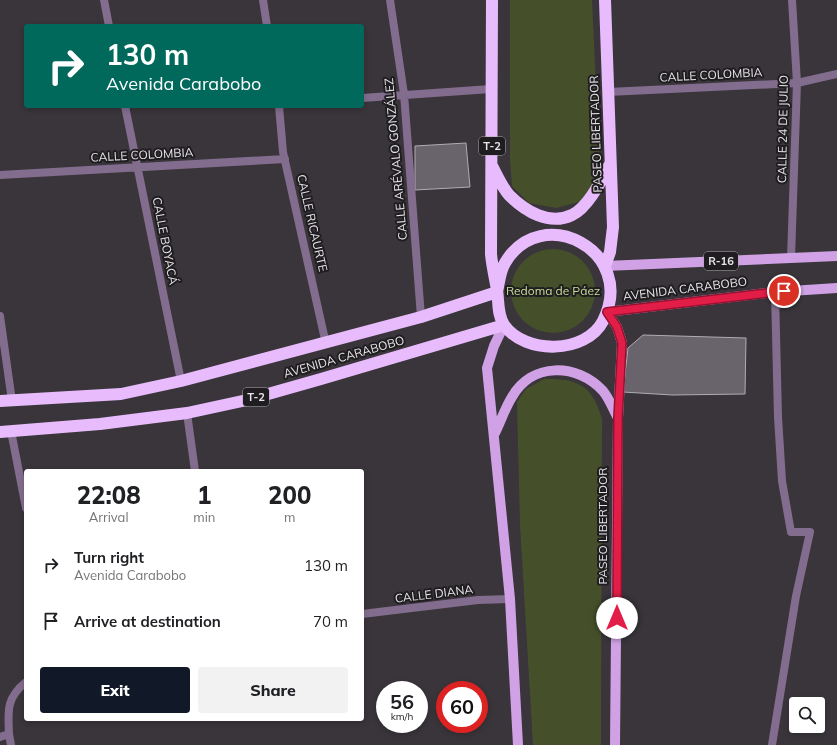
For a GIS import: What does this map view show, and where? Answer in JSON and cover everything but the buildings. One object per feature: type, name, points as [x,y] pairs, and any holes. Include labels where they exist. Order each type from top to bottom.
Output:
[{"type":"highway","name":"T-2","points":[[492,0],[491,254],[498,309],[504,325],[516,337],[530,342],[548,347],[567,346],[585,340],[599,328],[607,312],[611,292],[605,266],[597,254],[586,244],[569,237],[550,234],[532,239],[516,248],[504,263],[497,292]]},
{"type":"highway","name":"PASEO LIBERTADOR","points":[[605,0],[612,227],[610,252],[605,266]]},
{"type":"highway","points":[[492,165],[508,194],[526,209],[541,218],[558,219],[573,215],[592,197],[610,163]]},
{"type":"highway","name":"AVENIDA CARABOBO","points":[[6,401],[121,394],[181,381],[326,344],[421,317],[497,292]]},
{"type":"highway","name":"AVENIDA CARABOBO","points":[[6,431],[100,424],[187,413],[247,400],[321,380],[504,325]]},
{"type":"main road","name":"AVENIDA CARABOBO","points":[[605,266],[837,256]]},
{"type":"main road","name":"AVENIDA CARABOBO","points":[[607,312],[775,292],[837,288]]},
{"type":"main road","name":"PASEO LIBERTADOR","points":[[607,312],[617,327],[622,343],[618,418],[615,745]]},
{"type":"main road","points":[[504,325],[494,346],[488,368],[510,598],[518,745]]},
{"type":"main road","points":[[495,434],[512,396],[527,379],[545,370],[561,369],[582,376],[594,383],[604,392],[618,418]]},
{"type":"street","points":[[104,0],[109,24]]},
{"type":"street","points":[[263,0],[267,24]]},
{"type":"street","name":"CALLE ARÉVALO GONZÁLEZ","points":[[390,0],[404,94],[421,317]]},
{"type":"street","name":"CALLE 24 DE JULIO","points":[[791,258],[797,83],[792,0]]},
{"type":"street","name":"CALLE COLOMBIA","points":[[608,92],[797,83],[837,74]]},
{"type":"street","points":[[364,98],[491,89]]},
{"type":"street","name":"CALLE BOYACÁ","points":[[125,108],[181,381]]},
{"type":"street","name":"CALLE RICAURTE","points":[[280,108],[285,159],[326,344]]},
{"type":"street","name":"CALLE COLOMBIA","points":[[0,174],[285,159]]},
{"type":"street","points":[[772,745],[796,596],[810,532],[791,532],[782,481],[778,417],[775,292]]},
{"type":"street","points":[[0,316],[6,401]]},
{"type":"street","points":[[187,413],[195,469]]},
{"type":"street","points":[[6,431],[24,500]]},
{"type":"street","name":"CALLE DIANA","points":[[364,614],[478,600],[510,598]]},
{"type":"street","points":[[11,745],[8,707],[16,690],[24,684]]},
{"type":"street","points":[[0,736],[9,734]]},
{"type":"green space","points":[[510,0],[592,0],[600,172],[590,190],[579,202],[556,208],[529,203],[512,186],[510,160]]},
{"type":"green space","name":"Redoma de Páez","points":[[553,249],[569,252],[583,261],[592,275],[595,291],[592,307],[583,321],[569,330],[553,333],[537,330],[523,321],[514,307],[511,291],[514,275],[523,261],[537,252]]},
{"type":"green space","points":[[544,379],[566,380],[582,386],[594,399],[602,419],[601,745],[533,745],[520,524],[517,402],[526,389]]},
{"type":"route","points":[[617,618],[618,418],[622,343],[617,327],[607,312],[784,291]]}]
